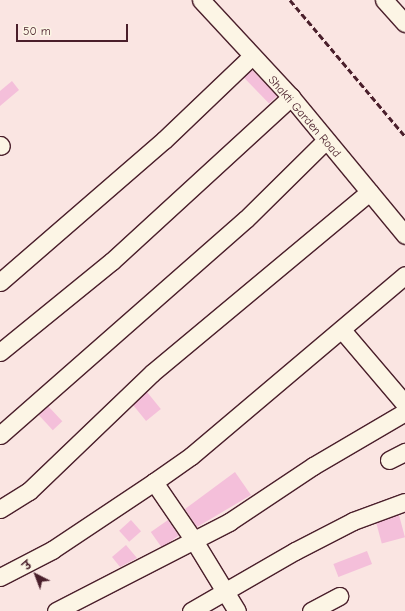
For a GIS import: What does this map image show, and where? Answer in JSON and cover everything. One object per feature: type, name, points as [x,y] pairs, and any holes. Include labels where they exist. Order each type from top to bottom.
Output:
[{"type":"street","name":"Shakti Garden Road","points":[[201,0],[251,57],[290,97],[325,141],[405,235]]},
{"type":"street","points":[[384,0],[405,24]]},
{"type":"street","points":[[0,282],[164,140],[251,57]]},
{"type":"street","points":[[0,352],[107,266],[290,97]]},
{"type":"street","points":[[0,434],[246,218],[325,141]]},
{"type":"street","points":[[0,509],[29,492],[152,373],[369,192]]},
{"type":"street","points":[[0,577],[52,550],[192,456],[405,275]]},
{"type":"street","points":[[342,330],[405,404]]},
{"type":"street","points":[[56,611],[193,539],[229,522],[313,466],[405,412]]},
{"type":"street","points":[[389,460],[405,452]]},
{"type":"street","points":[[154,482],[193,539],[237,611]]},
{"type":"street","points":[[191,611],[225,593],[289,554],[354,521],[405,502]]},
{"type":"street","points":[[311,611],[339,596]]},
{"type":"building","points":[[252,70],[277,96],[269,104],[244,78]]},
{"type":"building","points":[[12,81],[19,90],[0,106],[0,91]]},
{"type":"building","points":[[147,392],[161,409],[146,421],[132,404]]},
{"type":"building","points":[[48,406],[62,421],[53,430],[38,415]]},
{"type":"building","points":[[235,472],[251,495],[197,527],[185,509]]},
{"type":"building","points":[[399,515],[405,537],[382,543],[376,521]]},
{"type":"building","points":[[131,520],[141,531],[129,542],[119,531]]},
{"type":"building","points":[[168,520],[179,536],[162,548],[151,532]]},
{"type":"building","points":[[126,545],[137,558],[120,567],[112,557]]},
{"type":"building","points":[[367,551],[372,564],[338,577],[333,564]]},
{"type":"railway","points":[[290,0],[405,136]]}]
